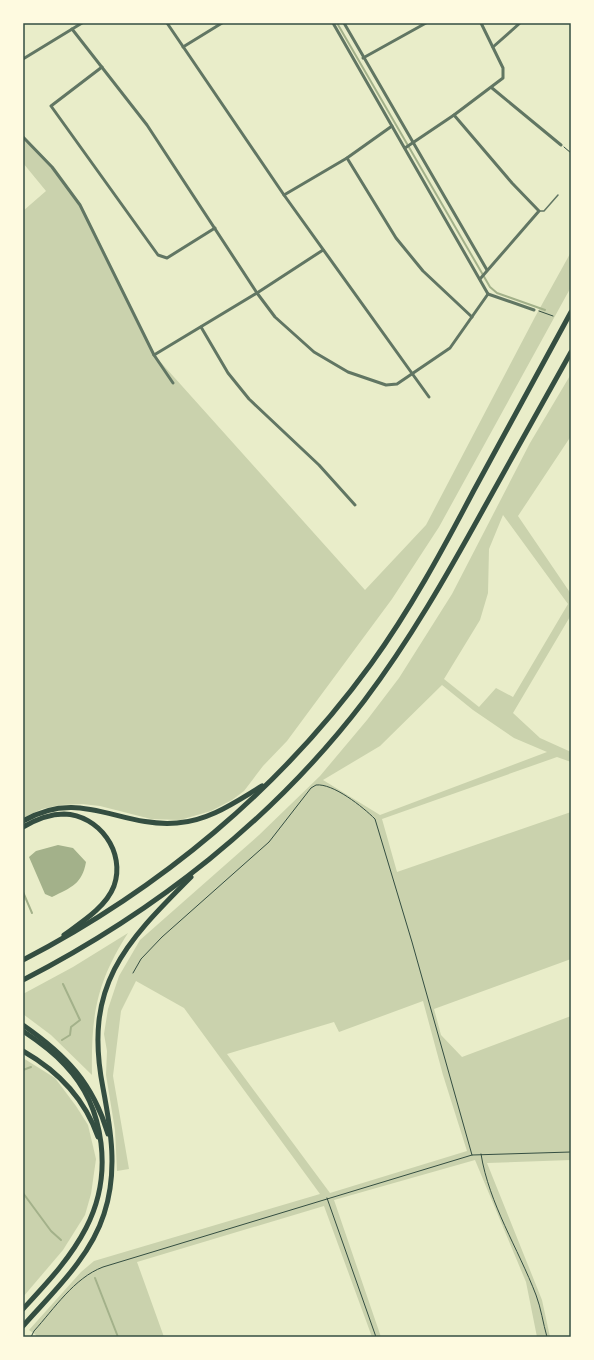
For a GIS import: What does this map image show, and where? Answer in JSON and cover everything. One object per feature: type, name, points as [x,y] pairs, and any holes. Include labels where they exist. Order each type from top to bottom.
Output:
[{"type":"highway","points":[[23,960],[113,908],[180,862],[225,824],[272,780],[333,712],[390,636],[441,551],[571,312]]},
{"type":"highway","points":[[23,980],[57,963],[123,923],[168,892],[259,815],[306,768],[346,723],[384,673],[437,592],[571,352]]},
{"type":"highway","points":[[23,821],[44,812],[67,807],[80,807],[152,823],[165,824],[190,822],[218,813],[272,780]]},
{"type":"highway","points":[[23,827],[36,820],[56,815],[80,817],[95,825],[108,838],[117,861],[114,886],[105,900],[92,914],[46,948]]},
{"type":"highway","points":[[23,1326],[68,1276],[89,1247],[98,1231],[110,1188],[113,1162],[112,1146],[98,1052],[97,1026],[108,985],[120,958],[134,937],[210,858]]},
{"type":"highway","points":[[23,1025],[60,1054],[78,1072],[98,1106],[112,1146]]},
{"type":"highway","points":[[23,1031],[57,1057],[81,1086],[97,1119],[102,1148],[101,1187],[93,1213],[86,1228],[60,1269],[23,1309]]},
{"type":"highway","points":[[23,1051],[52,1071],[76,1096],[92,1120],[102,1148]]},
{"type":"street","points":[[23,59],[82,23]]},
{"type":"street","points":[[167,23],[284,195],[428,397]]},
{"type":"street","points":[[184,47],[222,23]]},
{"type":"street","points":[[333,23],[406,148],[488,294],[534,310]]},
{"type":"street","points":[[344,23],[486,272]]},
{"type":"street","points":[[363,58],[426,23]]},
{"type":"street","points":[[406,148],[502,80],[505,74],[481,23]]},
{"type":"street","points":[[493,47],[520,23]]},
{"type":"street","points":[[72,30],[147,125],[257,293],[275,317],[314,352],[348,372],[386,385],[397,384],[450,348],[488,294]]},
{"type":"street","points":[[102,67],[51,106],[158,255],[167,258],[215,228]]},
{"type":"street","points":[[492,88],[561,145]]},
{"type":"street","points":[[454,115],[512,183],[539,211],[480,278]]},
{"type":"street","points":[[284,195],[347,158],[392,126]]},
{"type":"street","points":[[23,138],[52,167],[80,205],[154,355],[174,383]]},
{"type":"street","points":[[347,158],[396,238],[423,271],[472,317]]},
{"type":"street","points":[[154,355],[257,293],[323,250]]},
{"type":"street","points":[[201,327],[228,373],[249,399],[319,465],[356,505]]},
{"type":"lane","points":[[539,211],[544,211],[558,195]]},
{"type":"path","points":[[561,145],[571,153]]},
{"type":"path","points":[[534,310],[553,316]]},
{"type":"path","points":[[133,973],[141,959],[162,937],[269,842],[311,788],[316,785],[328,786],[367,811],[375,819],[412,942],[472,1155]]},
{"type":"path","points":[[31,1337],[34,1331],[77,1283],[93,1271],[327,1198],[472,1155],[571,1152]]},
{"type":"path","points":[[481,1154],[483,1168],[492,1192],[536,1296],[547,1337]]},
{"type":"path","points":[[327,1198],[376,1337]]},
{"type":"shaded area","points":[[23,135],[55,168],[81,204],[156,357],[365,590],[426,525],[535,317],[571,252],[571,287],[439,527],[392,599],[287,741],[263,766],[244,791],[232,800],[211,811],[180,820],[151,819],[100,806],[82,804],[60,805],[42,809],[23,818],[23,211],[46,191],[23,163]]},
{"type":"shaded area","points":[[571,374],[571,436],[518,516],[571,594],[571,615],[513,713],[540,738],[571,752],[571,762],[557,757],[382,819],[397,872],[571,812],[571,959],[434,1009],[441,1035],[462,1057],[571,1016],[571,1160],[487,1163],[542,1300],[550,1337],[537,1337],[526,1282],[475,1160],[334,1200],[381,1337],[372,1337],[324,1206],[137,1262],[164,1337],[36,1337],[36,1335],[29,1330],[81,1272],[94,1261],[320,1194],[184,1008],[136,981],[121,1011],[113,1076],[129,1169],[117,1171],[115,1130],[106,1075],[107,1051],[104,1034],[108,1009],[119,976],[140,940],[259,835],[320,776],[367,720],[399,678],[452,594],[530,443]],"holes":[[[503,515],[568,604],[513,697],[496,688],[479,707],[444,679],[480,620],[488,593],[489,549]],[[442,685],[473,710],[514,738],[547,752],[380,815],[323,780],[380,746]],[[423,1001],[443,1075],[467,1151],[330,1193],[227,1054],[334,1022],[339,1032]]]},
{"type":"shaded area","points":[[58,845],[73,848],[86,862],[79,880],[75,884],[52,897],[45,894],[29,857],[36,851]]},
{"type":"shaded area","points":[[128,933],[117,951],[102,984],[93,1035],[92,1075],[51,1035],[23,1014],[23,994],[73,967]]},
{"type":"shaded area","points":[[23,1058],[55,1078],[76,1106],[88,1125],[96,1159],[91,1194],[85,1215],[63,1250],[23,1297]]},
{"type":"waterway","points":[[337,23],[490,287],[497,293],[545,310]]},
{"type":"waterway","points":[[23,892],[32,913]]},
{"type":"waterway","points":[[62,1040],[70,1035],[71,1027],[80,1020],[63,984]]},
{"type":"waterway","points":[[23,1070],[31,1067]]},
{"type":"waterway","points":[[23,1193],[51,1231],[61,1240]]},
{"type":"waterway","points":[[95,1278],[118,1337]]}]
